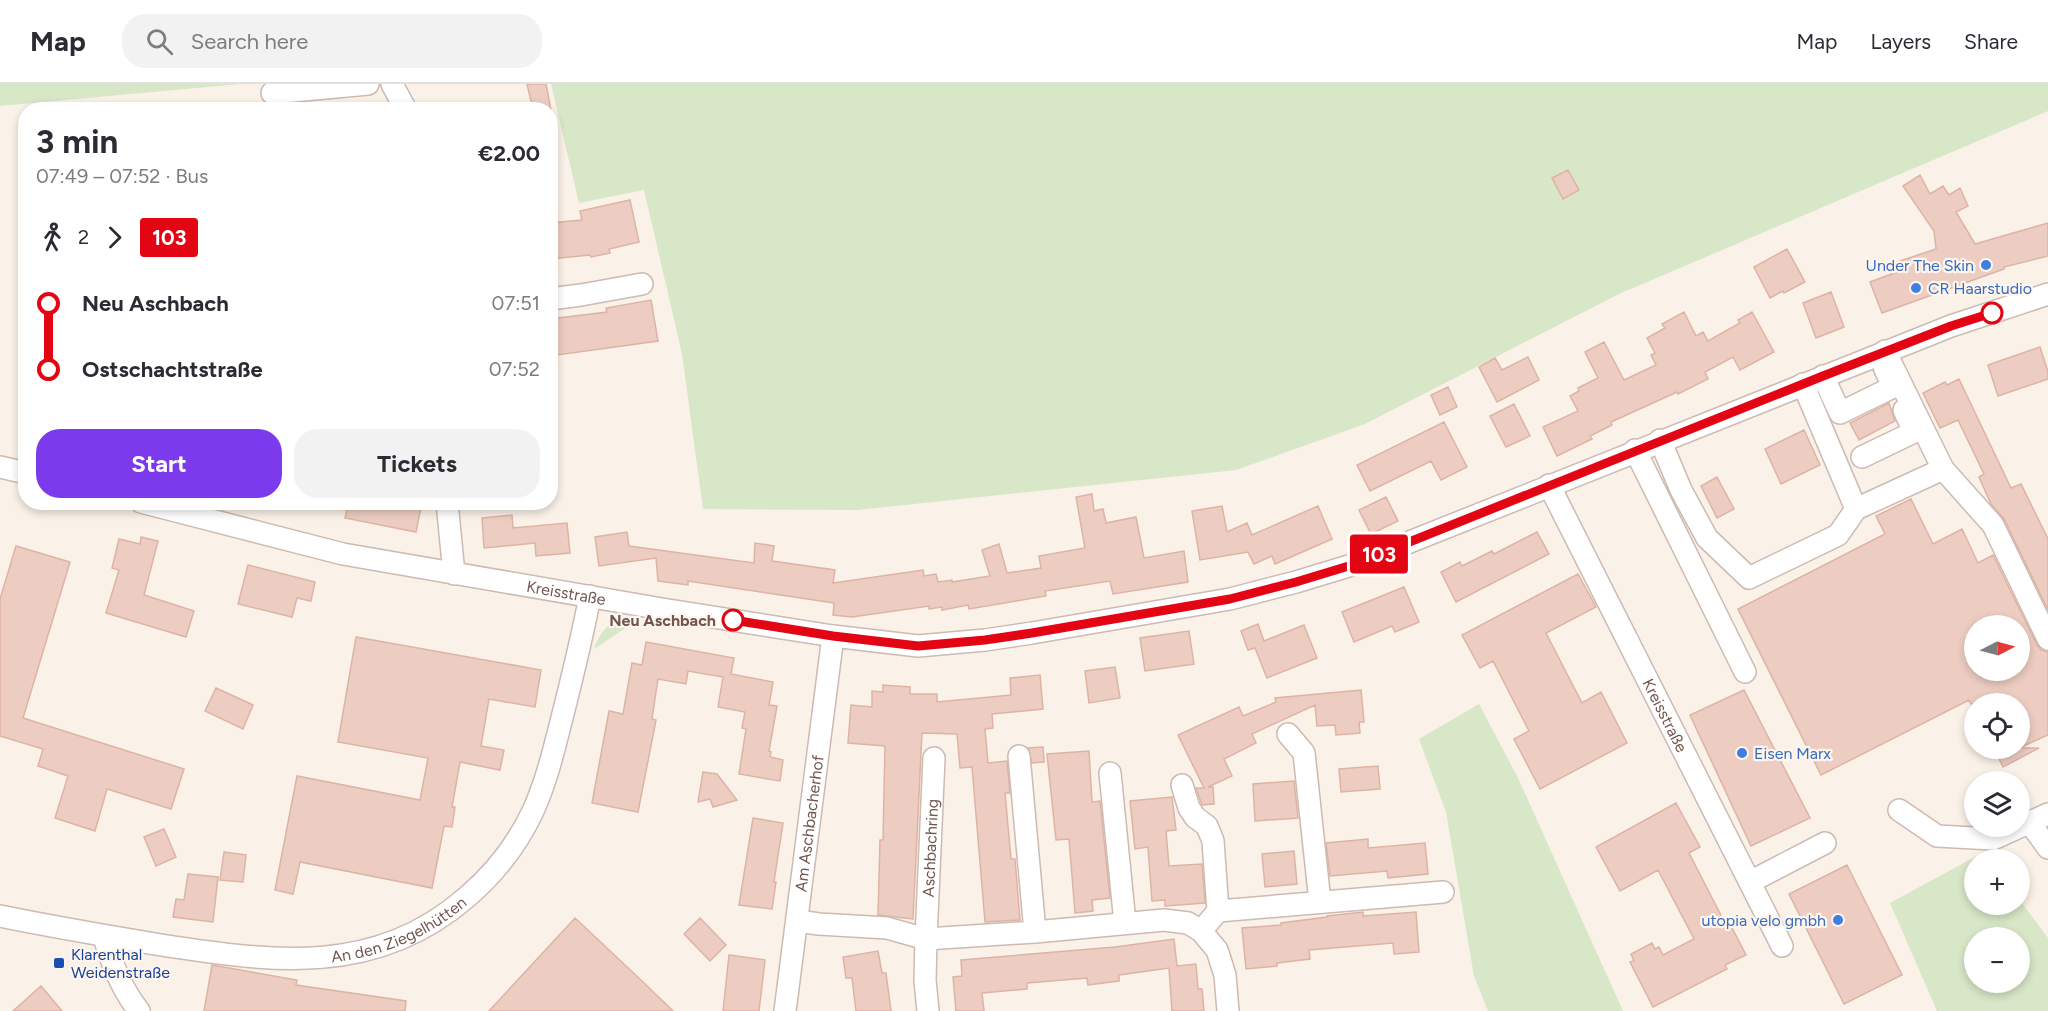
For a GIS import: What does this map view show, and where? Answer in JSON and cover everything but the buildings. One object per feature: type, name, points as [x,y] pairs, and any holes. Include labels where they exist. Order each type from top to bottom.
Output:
[{"type":"street","points":[[272,93],[368,84]]},
{"type":"street","points":[[392,84],[402,102]]},
{"type":"street","points":[[558,297],[581,296],[642,284]]},
{"type":"street","name":"Kreisstraße","points":[[172,510],[343,554],[662,609],[833,636],[918,646],[974,641],[1230,599],[1352,565],[1660,440],[1951,326],[2048,294]]},
{"type":"street","points":[[1862,457],[1914,432],[1893,387],[1882,353]]},
{"type":"street","points":[[1882,353],[1943,469],[1993,525],[2048,639]]},
{"type":"street","points":[[1823,376],[1840,413],[1893,387]]},
{"type":"street","points":[[1803,384],[1856,509]]},
{"type":"street","points":[[1660,440],[1681,490],[1707,538],[1749,578],[1838,536],[1856,509],[1943,469]]},
{"type":"street","points":[[1635,450],[1745,672]]},
{"type":"street","points":[[0,467],[18,471]]},
{"type":"street","name":"Kreisstraße","points":[[1549,485],[1782,946]]},
{"type":"street","points":[[448,510],[454,574]]},
{"type":"street","name":"An den Ziegelhütten","points":[[0,916],[104,936],[254,958],[314,959],[365,951],[405,939],[442,918],[492,873],[511,848],[533,810],[547,775],[590,596]]},
{"type":"street","name":"Am Aschbacherhof","points":[[785,1011],[833,636]]},
{"type":"street","points":[[1288,734],[1304,753],[1320,902]]},
{"type":"street","points":[[1019,756],[1035,932]]},
{"type":"street","name":"Aschbachring","points":[[928,1011],[925,980],[934,758]]},
{"type":"street","points":[[1110,773],[1125,923]]},
{"type":"street","points":[[1182,785],[1189,808],[1207,826],[1213,841],[1218,911],[1201,931]]},
{"type":"street","points":[[1899,810],[1937,836],[1993,838],[2039,819],[2048,848]]},
{"type":"street","points":[[1750,882],[1825,843]]},
{"type":"street","points":[[1218,911],[1443,892]]},
{"type":"street","points":[[796,921],[887,928],[926,939],[1164,920],[1188,923],[1201,931],[1216,950],[1225,975],[1228,1011]]},
{"type":"street","points":[[104,936],[122,986],[139,1011]]},
{"type":"green space","points":[[0,84],[240,84],[44,102],[18,102],[18,104],[0,106]]},
{"type":"green space","points":[[551,84],[2048,84],[2048,111],[1619,294],[1365,424],[1236,470],[857,510],[703,509],[682,354],[644,190],[579,203],[558,114],[558,102],[555,102]]},
{"type":"green space","points":[[623,619],[636,621],[594,649],[604,630]]},
{"type":"green space","points":[[1479,704],[1518,778],[1623,1011],[1488,1011],[1474,976],[1446,812],[1419,739]]},
{"type":"green space","points":[[1964,863],[1964,915],[2030,914],[2048,938],[2048,1011],[1937,1011],[1890,903]]},
{"type":"bus line","name":"103","points":[[733,620],[833,636],[918,646],[1032,633],[1230,599],[1352,565],[1823,376],[1951,326],[1992,313]]},
{"type":"place","name":"Under The Skin","points":[[1986,265]]},
{"type":"place","name":"CR Haarstudio","points":[[1916,288]]},
{"type":"place","name":"Neu Aschbach","points":[[733,620]]},
{"type":"place","name":"Eisen Marx","points":[[1742,753]]},
{"type":"place","name":"utopia velo gmbh","points":[[1838,920]]},
{"type":"place","name":"Klarenthal Weidenstraße","points":[[59,963]]}]
